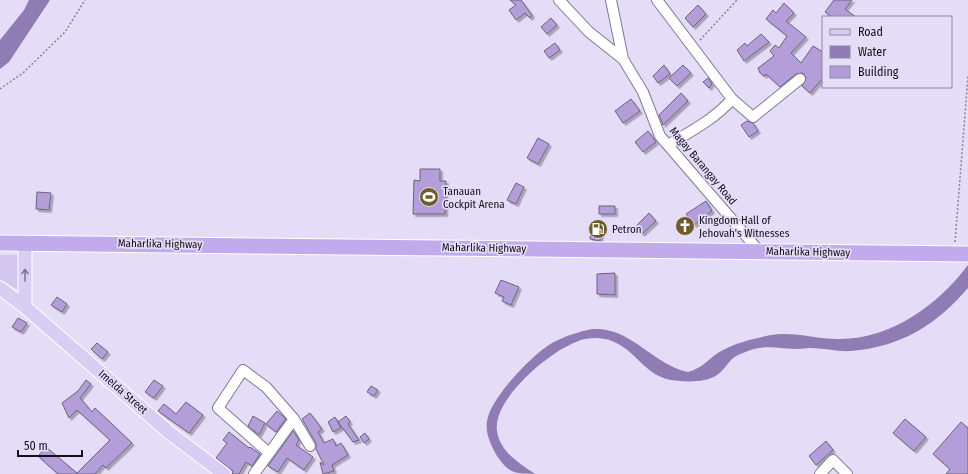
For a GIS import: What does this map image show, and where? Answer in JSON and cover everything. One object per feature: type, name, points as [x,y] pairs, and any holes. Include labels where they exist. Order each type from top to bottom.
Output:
[{"type":"highway","name":"Maharlika Highway","points":[[0,243],[961,254]]},
{"type":"main road","points":[[25,243],[25,307]]},
{"type":"main road","name":"Imelda Street","points":[[0,288],[25,307],[171,434],[224,474]]},
{"type":"street","points":[[559,0],[589,32],[623,59]]},
{"type":"street","name":"Magay Barangay Road","points":[[611,0],[623,59],[643,92],[660,136],[759,251]]},
{"type":"street","points":[[657,0],[732,99],[752,116],[800,79]]},
{"type":"street","points":[[668,145],[703,124],[725,107],[732,99]]},
{"type":"street","points":[[269,453],[218,408],[243,370],[266,387],[294,419],[310,446]]},
{"type":"street","points":[[254,474],[294,419]]},
{"type":"street","points":[[820,474],[833,460],[847,474]]},
{"type":"path","points":[[0,89],[23,73],[65,32],[85,0]]},
{"type":"path","points":[[693,47],[737,0]]},
{"type":"path","points":[[961,254],[968,76]]},
{"type":"shaded area","points":[[0,255],[18,255],[18,290],[0,279]]},
{"type":"water","points":[[29,0],[50,0],[9,62],[0,69],[0,40],[24,10]]},
{"type":"water","points":[[968,265],[968,288],[943,313],[916,332],[902,339],[869,349],[846,351],[815,348],[798,349],[771,347],[754,349],[734,358],[721,372],[712,378],[701,381],[689,381],[671,380],[660,376],[613,341],[600,338],[585,339],[573,343],[558,351],[528,375],[515,389],[498,418],[497,431],[502,445],[511,456],[535,474],[517,473],[505,466],[497,456],[489,439],[487,421],[490,411],[504,389],[534,357],[544,349],[552,343],[581,331],[599,329],[611,331],[634,342],[665,363],[688,372],[698,368],[718,353],[728,348],[766,336],[776,334],[794,334],[829,339],[857,338],[894,327],[927,306],[942,294]]},
{"type":"building","points":[[510,0],[521,0],[532,15],[530,18],[525,13],[516,20],[509,10],[516,5]]},
{"type":"building","points":[[834,0],[852,0],[845,9],[855,16],[831,16],[825,12]]},
{"type":"building","points":[[784,3],[794,13],[786,21],[806,37],[791,53],[801,63],[813,46],[822,51],[822,79],[810,93],[802,86],[806,78],[803,73],[796,74],[780,87],[766,74],[764,76],[760,73],[758,68],[774,56],[770,51],[775,45],[779,48],[787,36],[766,19],[773,10],[776,13]]},
{"type":"building","points":[[698,5],[706,14],[693,27],[685,18]]},
{"type":"building","points":[[551,18],[557,25],[547,34],[541,27]]},
{"type":"building","points":[[761,34],[769,42],[744,61],[737,50],[745,43],[747,46]]},
{"type":"building","points":[[555,43],[560,50],[549,58],[544,51]]},
{"type":"building","points":[[664,65],[670,74],[658,83],[653,76]]},
{"type":"building","points":[[683,65],[691,73],[677,86],[669,78]]},
{"type":"building","points":[[708,78],[712,84],[709,88],[703,82]]},
{"type":"building","points":[[681,93],[688,101],[663,125],[659,115]]},
{"type":"building","points":[[631,99],[640,111],[623,123],[615,111]]},
{"type":"building","points":[[747,121],[753,123],[758,131],[749,137],[741,125]]},
{"type":"building","points":[[648,131],[656,142],[643,152],[635,142]]},
{"type":"building","points":[[538,138],[549,144],[538,164],[527,158]]},
{"type":"building","name":"Tanauan Cockpit Arena","points":[[420,169],[440,169],[440,181],[446,181],[445,214],[413,214],[414,180],[420,181]]},
{"type":"building","points":[[516,183],[524,187],[516,204],[507,200]]},
{"type":"building","points":[[37,192],[51,193],[49,210],[36,209]]},
{"type":"building","points":[[706,201],[712,211],[694,225],[686,214]]},
{"type":"building","points":[[599,206],[615,206],[615,214],[599,214]]},
{"type":"building","points":[[649,213],[656,221],[642,234],[636,226]]},
{"type":"building","points":[[592,222],[602,223],[600,241],[590,239]]},
{"type":"building","points":[[615,273],[615,295],[597,294],[597,274]]},
{"type":"building","points":[[501,280],[519,287],[511,305],[502,301],[504,297],[495,293]]},
{"type":"building","points":[[57,297],[67,304],[62,312],[51,305]]},
{"type":"building","points":[[18,318],[27,323],[21,332],[12,327]]},
{"type":"building","points":[[97,343],[108,352],[102,359],[91,349]]},
{"type":"building","points":[[86,380],[91,384],[80,398],[92,412],[95,408],[132,443],[106,468],[103,465],[95,474],[58,474],[38,456],[46,447],[77,473],[110,440],[77,410],[69,418],[62,403],[78,391]]},
{"type":"building","points":[[154,380],[163,386],[154,398],[145,392]]},
{"type":"building","points":[[371,386],[378,390],[374,396],[367,392]]},
{"type":"building","points":[[186,402],[203,415],[189,433],[158,411],[164,404],[176,414]]},
{"type":"building","points":[[277,411],[286,419],[276,432],[266,424]]},
{"type":"building","points":[[310,413],[322,429],[318,432],[324,443],[333,439],[336,446],[341,443],[348,455],[332,465],[334,471],[323,474],[320,462],[324,465],[316,449],[316,443],[302,419]]},
{"type":"building","points":[[253,416],[265,423],[259,435],[248,426]]},
{"type":"building","points":[[346,416],[350,422],[348,424],[359,440],[353,442],[338,422]]},
{"type":"building","points":[[335,417],[341,428],[333,432],[328,422]]},
{"type":"building","points":[[905,419],[926,437],[914,451],[893,433]]},
{"type":"building","points":[[961,422],[968,428],[968,474],[946,474],[950,469],[933,454]]},
{"type":"building","points":[[293,431],[299,440],[296,445],[313,457],[304,470],[287,458],[278,472],[268,466]]},
{"type":"building","points":[[229,432],[249,448],[250,447],[260,454],[252,466],[246,462],[239,474],[232,474],[233,471],[216,458],[227,443],[223,440]]},
{"type":"building","points":[[365,433],[369,439],[364,443],[360,437]]},
{"type":"building","points":[[826,441],[833,450],[816,465],[809,456]]},
{"type":"place","name":"Tanauan Cockpit Arena","points":[[429,197]]},
{"type":"place","name":"Kingdom Hall of Jehovah's Witnesses","points":[[685,226]]},
{"type":"place","name":"Petron","points":[[598,229]]}]
